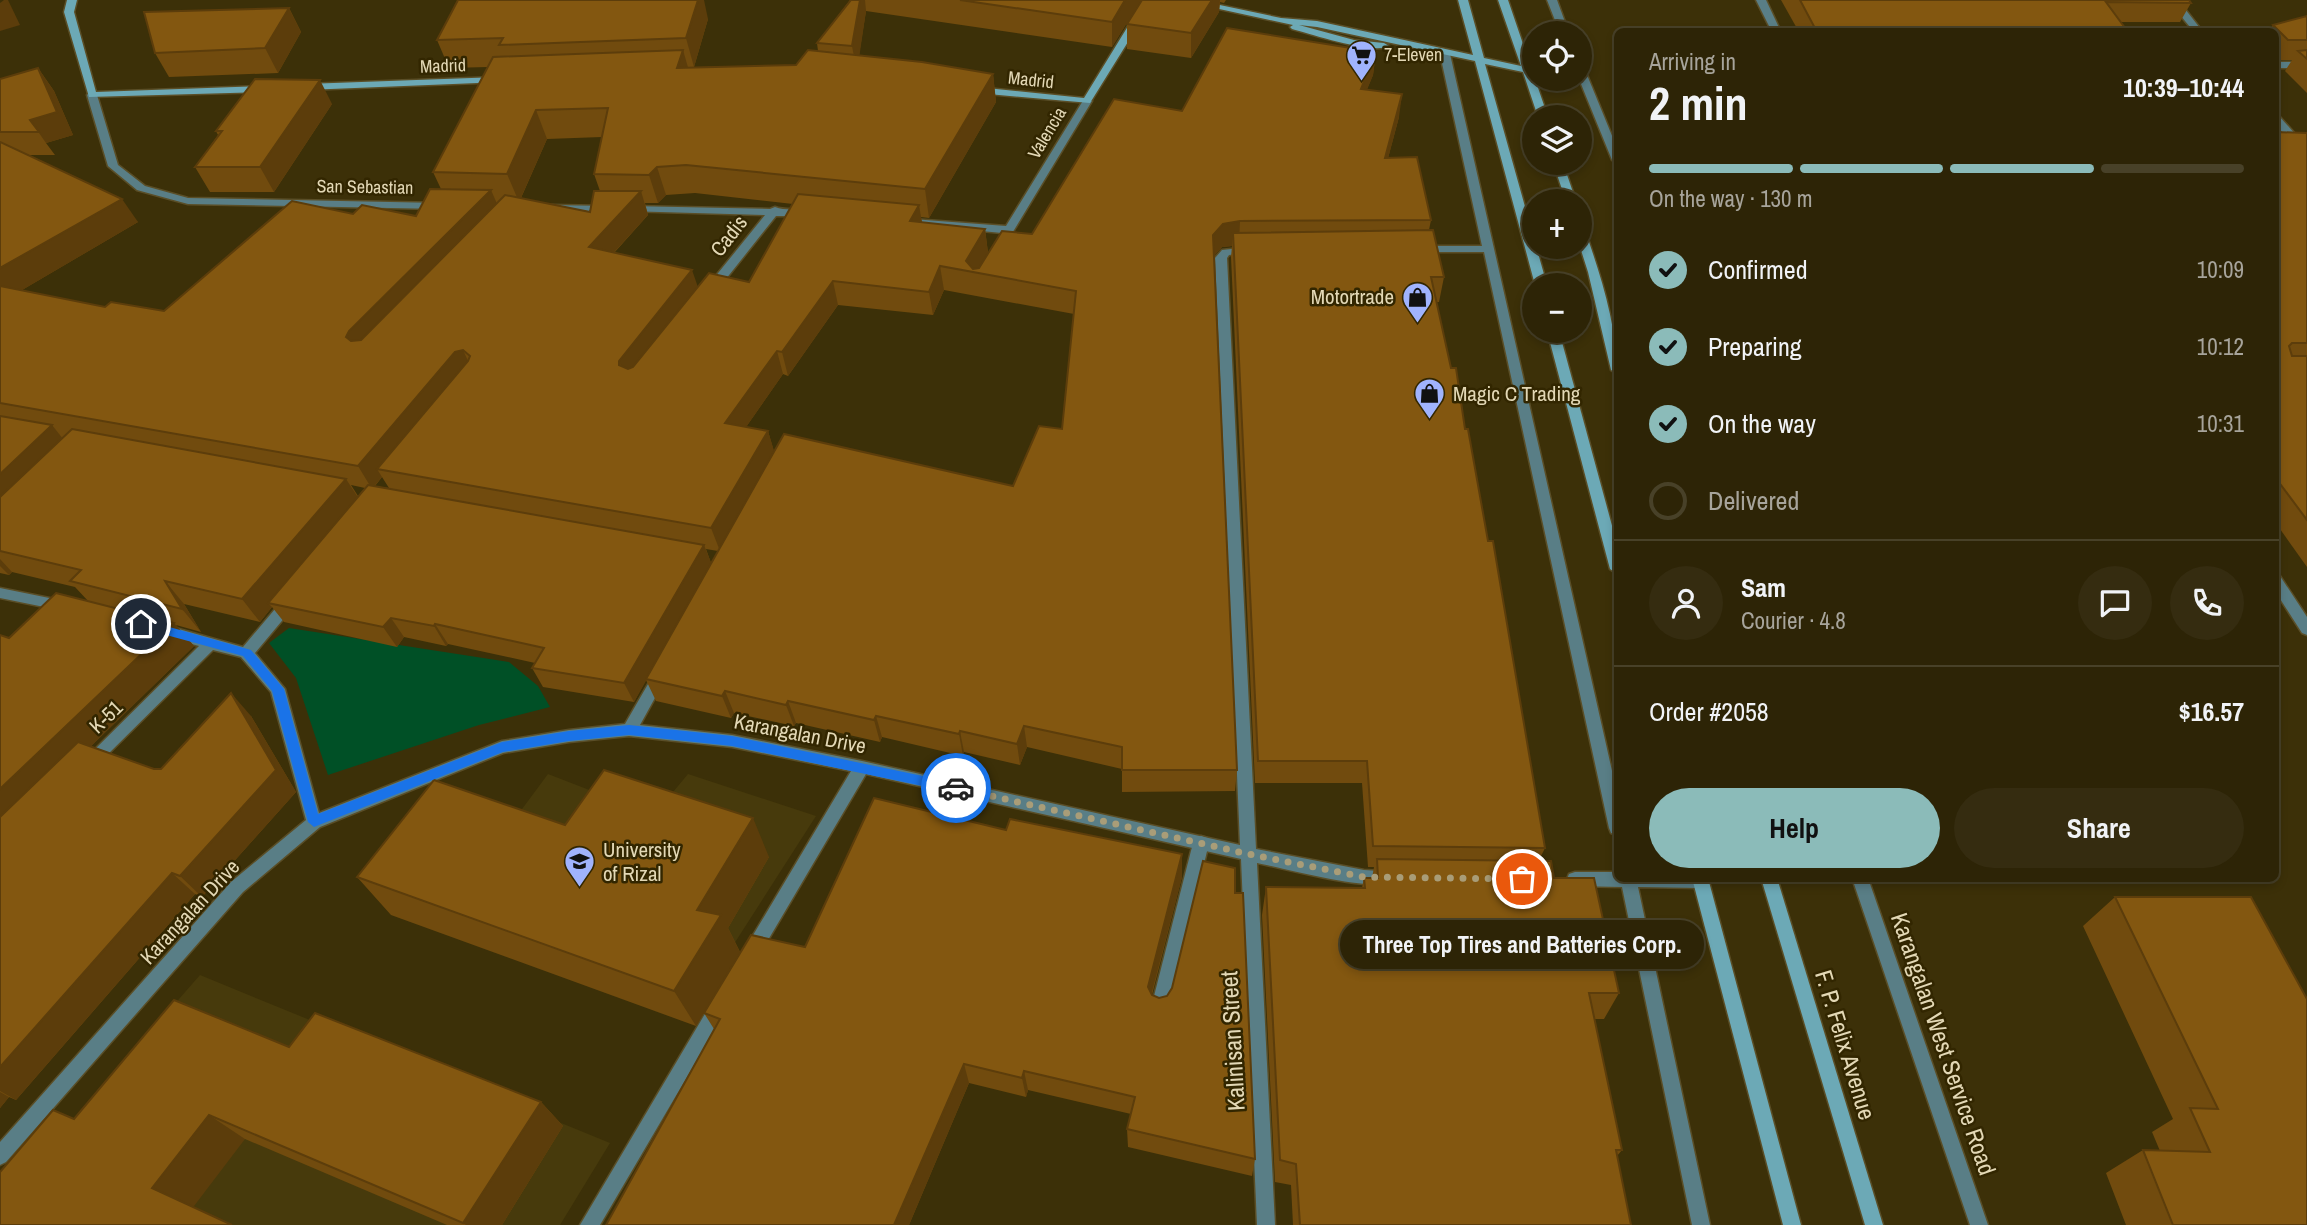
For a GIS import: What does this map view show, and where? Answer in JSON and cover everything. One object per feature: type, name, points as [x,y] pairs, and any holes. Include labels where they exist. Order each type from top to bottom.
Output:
[{"type":"main road","name":"San Sebastian","points":[[72,0],[69,12],[92,95]]},
{"type":"main road","name":"Valencia","points":[[1087,101],[1149,0]]},
{"type":"main road","points":[[1183,0],[1281,21],[1312,33],[1354,43],[1405,46],[1522,70]]},
{"type":"main road","points":[[1464,0],[1538,273]]},
{"type":"main road","points":[[1503,0],[1522,56]]},
{"type":"main road","name":"Madrid","points":[[301,87],[510,80]]},
{"type":"main road","points":[[92,95],[273,88]]},
{"type":"main road","name":"Madrid","points":[[962,88],[1087,101]]},
{"type":"main road","points":[[1590,259],[1614,355]]},
{"type":"main road","points":[[1556,343],[1614,558]]},
{"type":"main road","points":[[1702,882],[1792,1225]]},
{"type":"main road","name":"F. P. Felix Avenue","points":[[1770,882],[1874,1225]]},
{"type":"street","points":[[1552,0],[1560,21]]},
{"type":"street","points":[[1760,0],[1775,28]]},
{"type":"street","points":[[2173,0],[2196,28]]},
{"type":"street","points":[[1445,54],[1614,815]]},
{"type":"street","points":[[2279,65],[2307,65]]},
{"type":"street","points":[[1589,91],[1614,153]]},
{"type":"street","name":"San Sebastian","points":[[92,95],[113,166],[141,188],[188,201],[447,207]]},
{"type":"street","name":"Valencia","points":[[996,252],[1087,101]]},
{"type":"street","points":[[2279,122],[2306,150]]},
{"type":"street","points":[[2284,149],[2306,150]]},
{"type":"street","points":[[544,208],[775,210],[816,214]]},
{"type":"street","name":"Cadis","points":[[705,298],[775,210]]},
{"type":"street","points":[[898,220],[1008,230]]},
{"type":"street","points":[[1405,249],[1488,249]]},
{"type":"street","name":"Kalinisan Street","points":[[1266,1225],[1221,258],[1232,251],[1267,250]]},
{"type":"street","points":[[2279,586],[2307,629]]},
{"type":"street","points":[[246,653],[299,590]]},
{"type":"street","points":[[0,593],[79,609]]},
{"type":"street","points":[[158,629],[246,653],[278,689],[314,822]]},
{"type":"street","name":"K-51","points":[[75,777],[210,644]]},
{"type":"street","points":[[629,730],[668,662]]},
{"type":"street","name":"Karangalan Drive","points":[[0,1156],[237,887],[314,822],[502,747],[629,730],[732,741],[862,766],[1248,854],[1364,877],[1405,878]]},
{"type":"street","points":[[743,966],[862,766]]},
{"type":"street","points":[[1160,1008],[1201,843]]},
{"type":"street","points":[[1559,879],[1614,879]]},
{"type":"street","points":[[1629,882],[1701,1225]]},
{"type":"street","name":"Karangalan West Service Road","points":[[1861,882],[1979,1225]]},
{"type":"street","points":[[589,1225],[729,990]]},
{"type":"shaded area","points":[[548,774],[654,815],[688,774],[816,816],[725,958],[480,866]]},
{"type":"shaded area","points":[[200,975],[610,1143],[560,1225],[0,1225],[0,1204]]},
{"type":"green space","points":[[289,628],[509,662],[538,686],[550,707],[479,725],[328,775],[296,678],[269,643]]},
{"type":"building","points":[[458,0],[698,0],[686,38],[499,45],[503,38],[437,40]]},
{"type":"building","points":[[851,0],[860,0],[852,46],[817,43]]},
{"type":"building","points":[[960,0],[1125,0],[1112,22]]},
{"type":"building","points":[[1142,0],[1212,0],[1191,33],[1127,24]]},
{"type":"building","points":[[1800,0],[2189,0],[2191,3],[2106,2],[2125,28],[1815,28]]},
{"type":"building","points":[[289,8],[265,48],[155,53],[144,12]]},
{"type":"building","points":[[2307,16],[2307,40],[2288,40],[2279,28],[2273,25]]},
{"type":"building","points":[[1227,28],[1376,52],[1361,89],[1402,94],[1385,158],[1417,157],[1431,220],[1240,221],[1223,224],[1213,235],[1237,770],[1122,770],[1122,747],[1024,726],[1017,744],[876,716],[874,720],[788,701],[786,705],[725,691],[722,696],[646,679],[784,434],[1013,486],[1039,426],[1062,429],[1076,291],[940,266],[929,292],[833,281],[782,352],[777,351],[725,423],[768,431],[711,528],[377,469],[468,361],[470,356],[463,350],[455,352],[358,466],[0,403],[0,286],[105,307],[111,302],[164,311],[292,201],[353,214],[362,205],[416,216],[430,189],[491,190],[349,331],[346,337],[351,341],[361,340],[505,195],[590,212],[594,191],[641,191],[589,247],[692,270],[619,361],[619,365],[628,369],[633,367],[709,273],[749,282],[798,194],[919,205],[910,221],[985,229],[966,261],[973,269],[979,268],[1002,231],[1032,234],[1114,99],[1182,111]]},
{"type":"building","points":[[683,50],[677,68],[796,65],[808,50],[922,62],[993,74],[925,189],[686,165],[657,167],[649,175],[594,174],[608,108],[536,110],[507,174],[433,172],[493,57]]},
{"type":"building","points":[[2307,50],[2307,59],[2298,51]]},
{"type":"building","points":[[38,68],[57,112],[30,120],[39,132],[0,132],[0,79]]},
{"type":"building","points":[[255,79],[320,80],[260,167],[195,167],[222,131],[216,131]]},
{"type":"building","points":[[2279,132],[2307,133],[2307,343],[2292,343],[2289,346],[2292,356],[2307,356],[2307,520],[2279,482]]},
{"type":"building","points":[[0,142],[122,199],[0,268]]},
{"type":"building","points":[[1433,230],[1444,277],[1431,277],[1451,368],[1456,368],[1465,429],[1468,429],[1488,541],[1493,541],[1545,848],[1373,846],[1367,761],[1258,761],[1233,233]]},
{"type":"building","points":[[0,416],[52,425],[0,474]]},
{"type":"building","points":[[72,429],[346,479],[242,599],[165,581],[182,609],[70,581],[81,570],[0,551],[0,497]]},
{"type":"building","points":[[368,485],[704,545],[624,683],[532,668],[544,648],[435,624],[434,626],[391,618],[383,627],[268,603]]},
{"type":"building","points":[[56,593],[174,623],[0,789],[0,635],[9,638]]},
{"type":"building","points":[[231,693],[276,770],[180,876],[172,873],[0,1067],[0,817],[78,742],[154,769],[161,769]]},
{"type":"building","name":"University of Rizal","points":[[604,770],[753,818],[697,910],[721,915],[674,991],[357,877],[434,780],[565,825]]},
{"type":"building","points":[[874,798],[1006,830],[1010,819],[1182,854],[1148,987],[1152,995],[1159,998],[1167,996],[1172,988],[1203,861],[1235,868],[1235,893],[1243,893],[1255,1159],[1127,1129],[1135,1097],[1024,1071],[1022,1078],[964,1064],[894,1225],[606,1225],[720,1019],[704,1013],[751,935],[805,947]]},
{"type":"building","points":[[1377,859],[1551,861],[1554,878],[1594,878],[1619,993],[1589,993],[1622,1150],[1616,1150],[1631,1225],[1300,1225],[1296,1164],[1280,1160],[1266,887],[1365,888],[1364,878],[1378,878]]},
{"type":"building","points":[[2115,897],[2251,897],[2307,999],[2307,1225],[2173,1225],[2143,1150],[2210,1152],[2190,1108],[2218,1109]]},
{"type":"building","points":[[174,1000],[289,1047],[315,1013],[541,1102],[463,1223],[209,1115],[152,1188],[232,1225],[0,1225],[0,1172],[53,1110],[74,1119]]},
{"type":"way so far","points":[[956,788],[1248,854],[1364,877],[1522,879]]},
{"type":"place","name":"7-Eleven","points":[[1361,82]]},
{"type":"place","name":"Motortrade","points":[[1417,324]]},
{"type":"place","name":"Magic C Trading","points":[[1430,421]]},
{"type":"place","name":"Three Top Tires and Batteries Corp.","points":[[1522,879]]},
{"type":"place","name":"University of Rizal","points":[[580,889]]},
{"type":"route","points":[[141,624],[246,653],[278,689],[314,822],[502,747],[629,730],[732,741],[862,766],[956,788]]}]
